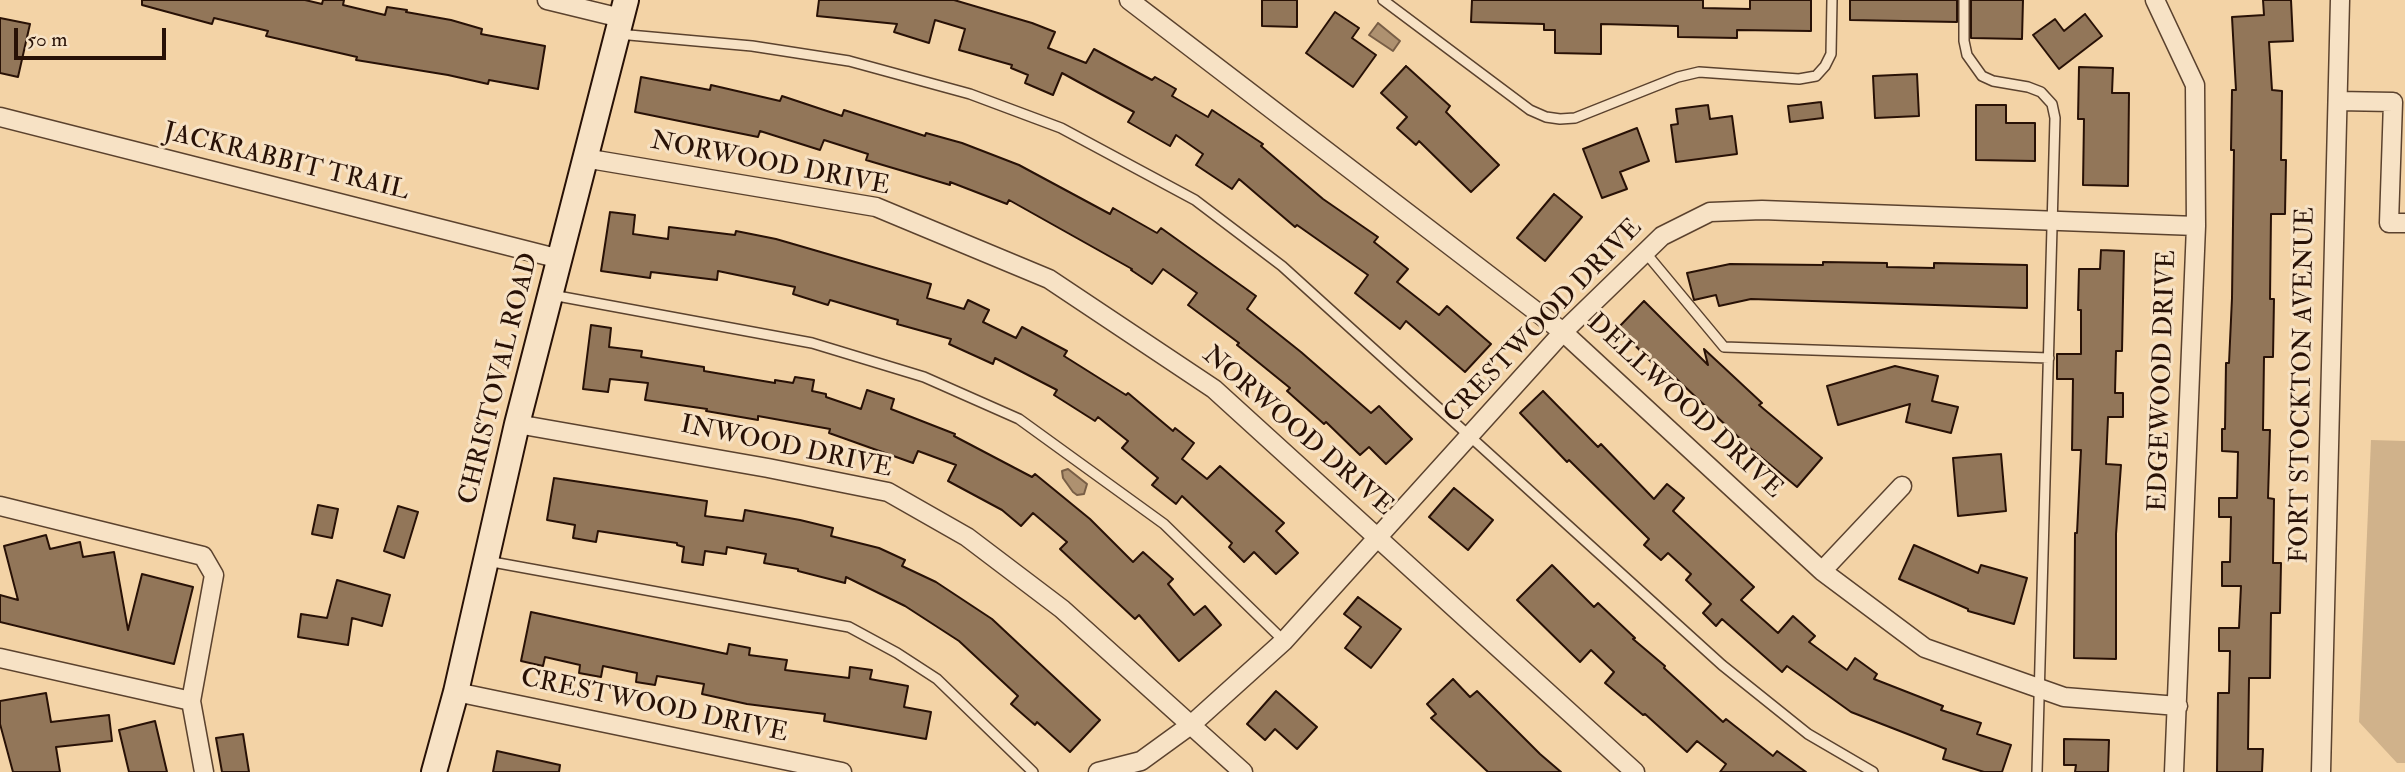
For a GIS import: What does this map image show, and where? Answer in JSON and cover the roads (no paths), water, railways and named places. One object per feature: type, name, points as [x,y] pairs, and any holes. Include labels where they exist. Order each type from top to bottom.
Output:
[{"type":"street","points":[[547,0],[621,17]]},
{"type":"street","name":"DELLWOOD DRIVE","points":[[1129,0],[1563,332],[1822,571],[1926,648],[2064,696],[2178,706]]},
{"type":"street","name":"EDGEWOOD DRIVE","points":[[2155,0],[2195,85],[2196,226],[2174,772]]},
{"type":"street","name":"FORT STOCKTON AVENUE","points":[[2320,772],[2340,0]]},
{"type":"street","name":"CHRISTOVAL ROAD","points":[[434,772],[456,692],[517,424],[621,17]]},
{"type":"street","points":[[2337,101],[2393,102],[2389,223],[2405,223]]},
{"type":"street","name":"JACKRABBIT TRAIL","points":[[0,117],[560,259]]},
{"type":"street","name":"NORWOOD DRIVE","points":[[584,158],[876,207],[1049,279],[1214,389],[1378,535],[1635,772]]},
{"type":"street","name":"CRESTWOOD DRIVE","points":[[1098,772],[1141,761],[1192,724],[1284,641],[1563,332],[1662,236],[1710,212],[1762,210],[2196,226]]},
{"type":"street","name":"INWOOD DRIVE","points":[[517,424],[888,492],[967,537],[1062,609],[1243,772]]},
{"type":"street","points":[[1822,571],[1902,486]]},
{"type":"street","points":[[0,506],[203,556],[214,575],[191,701],[204,772]]},
{"type":"street","points":[[0,658],[191,701]]},
{"type":"street","name":"CRESTWOOD DRIVE","points":[[456,692],[842,772]]},
{"type":"lane","points":[[1383,0],[1530,110],[1546,117],[1560,119],[1575,118],[1678,77],[1699,72],[1799,79],[1816,76],[1831,54],[1832,0]]},
{"type":"lane","points":[[1964,0],[1964,41],[1967,55],[1982,76],[2040,92],[2052,104],[2055,118],[2037,772]]},
{"type":"lane","points":[[621,17],[752,46],[849,61],[970,94],[1061,128],[1195,200],[1282,266],[1722,665],[1808,734],[1873,772]]},
{"type":"lane","points":[[1645,252],[1724,347],[2049,358]]},
{"type":"lane","points":[[550,295],[812,343],[923,377],[1019,419],[1164,524],[1284,641]]},
{"type":"lane","points":[[486,561],[849,627],[937,679],[1033,772]]}]
